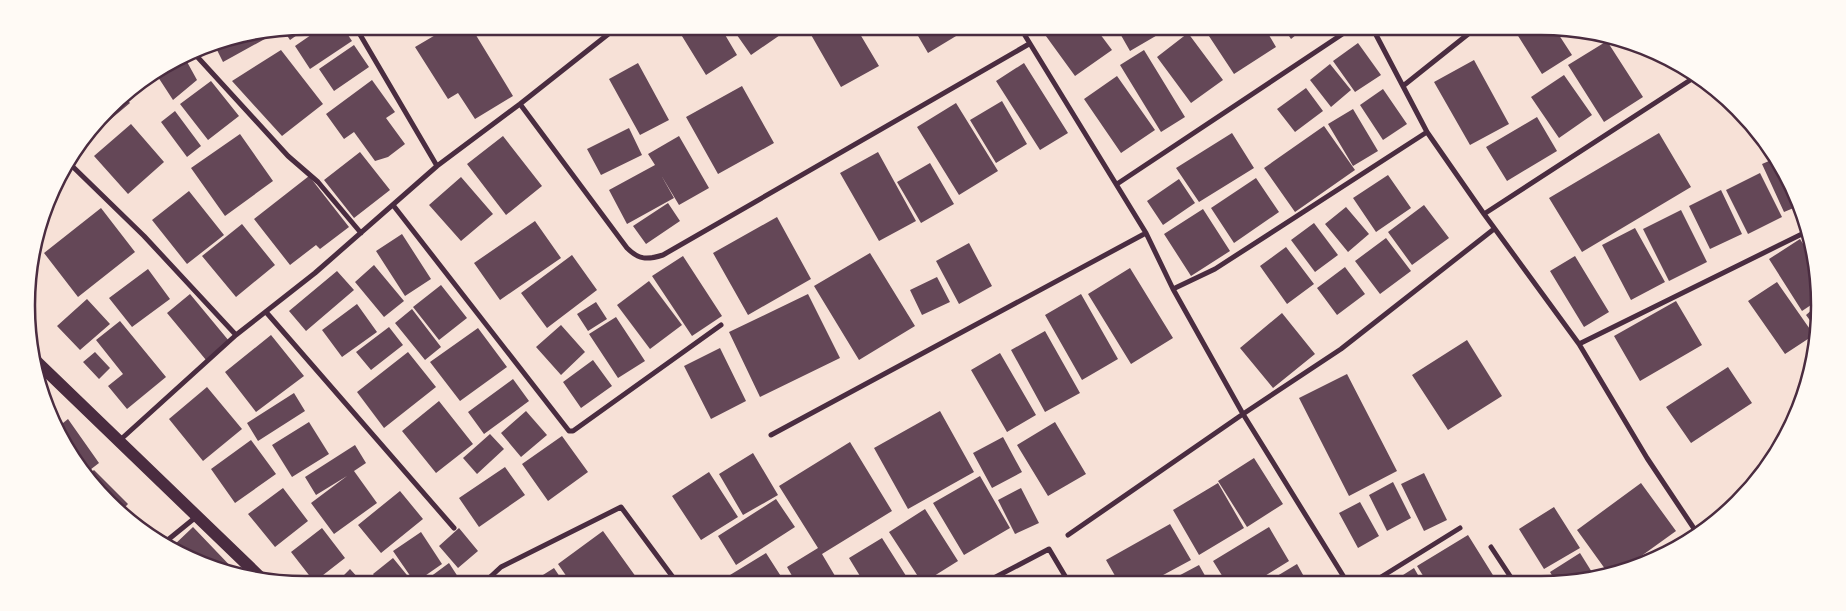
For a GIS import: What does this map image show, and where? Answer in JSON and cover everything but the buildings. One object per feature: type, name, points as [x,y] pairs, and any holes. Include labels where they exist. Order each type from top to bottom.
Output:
[{"type":"main road","points":[[42,367],[254,571]]},
{"type":"street","points":[[360,35],[437,166]]},
{"type":"street","points":[[119,441],[236,335],[315,273],[437,166],[520,104],[607,35]]},
{"type":"street","points":[[1024,35],[1146,233],[1173,290],[1243,414],[1343,576]]},
{"type":"street","points":[[1117,184],[1341,35]]},
{"type":"street","points":[[1376,35],[1427,132],[1494,229],[1579,344],[1647,458],[1694,528]]},
{"type":"street","points":[[1403,86],[1467,35]]},
{"type":"street","points":[[520,104],[627,248],[635,256],[642,259],[650,259],[663,255],[1029,44]]},
{"type":"street","points":[[198,58],[288,156],[318,182],[361,233]]},
{"type":"street","points":[[1484,214],[1691,81]]},
{"type":"street","points":[[1173,290],[1215,269],[1427,132]]},
{"type":"street","points":[[73,167],[144,236],[236,335]]},
{"type":"street","points":[[393,206],[570,431],[573,431],[721,326]]},
{"type":"street","points":[[1068,536],[1243,414],[1341,349],[1494,229]]},
{"type":"street","points":[[771,434],[1146,233]]},
{"type":"street","points":[[1579,344],[1802,234]]},
{"type":"street","points":[[266,312],[454,528]]},
{"type":"street","points":[[491,576],[501,567],[621,507],[672,576]]},
{"type":"street","points":[[169,539],[196,516]]},
{"type":"street","points":[[1383,576],[1460,528]]},
{"type":"street","points":[[1491,547],[1510,576]]},
{"type":"street","points":[[998,576],[1049,549],[1065,576]]}]
